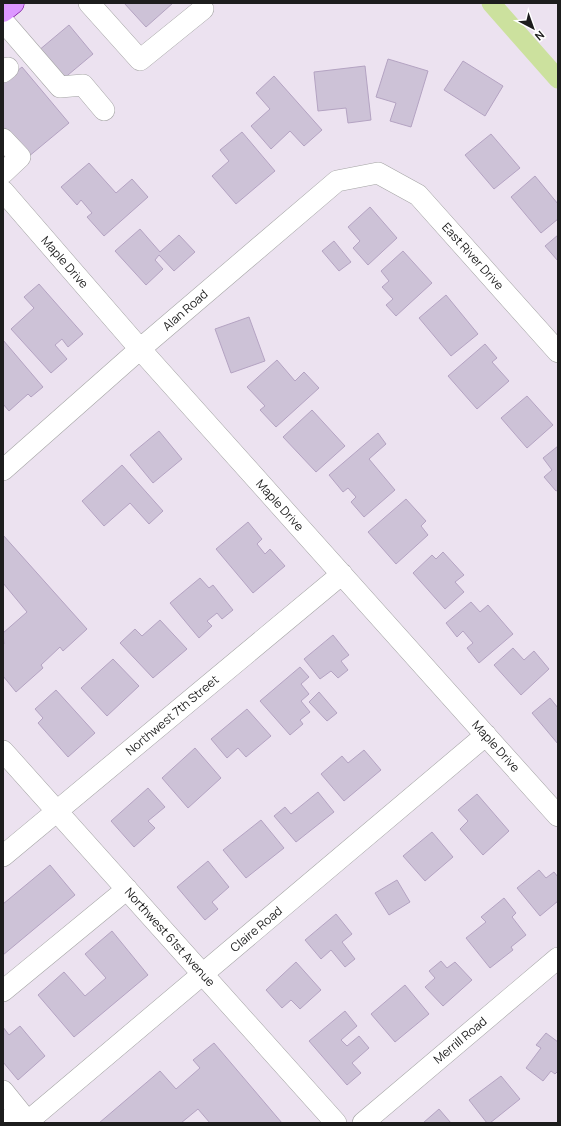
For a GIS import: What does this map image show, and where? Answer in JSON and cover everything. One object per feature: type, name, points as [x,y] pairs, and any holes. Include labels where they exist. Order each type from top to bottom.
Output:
[{"type":"main road","points":[[3,11],[13,3]]},
{"type":"street","points":[[89,3],[140,60],[203,9]]},
{"type":"street","points":[[3,21],[60,87],[83,85],[104,110]]},
{"type":"street","points":[[3,139],[20,157],[3,173]]},
{"type":"street","name":"Alan Road","points":[[3,470],[140,349],[337,181],[378,173]]},
{"type":"street","name":"East River Drive","points":[[378,173],[418,194],[558,352]]},
{"type":"street","name":"Maple Drive","points":[[3,192],[140,349],[558,816]]},
{"type":"street","name":"Northwest 7th Street","points":[[3,856],[342,574]]},
{"type":"street","name":"Claire Road","points":[[27,1122],[486,735]]},
{"type":"street","name":"Northwest 61st Avenue","points":[[3,751],[336,1123]]},
{"type":"street","points":[[3,991],[126,889]]},
{"type":"street","name":"Merrill Road","points":[[363,1123],[558,958]]},
{"type":"street","points":[[3,1090],[27,1122]]},
{"type":"street","points":[[3,1120],[6,1123]]},
{"type":"building","points":[[124,3],[173,3],[146,27]]},
{"type":"building","points":[[69,25],[93,54],[62,80],[38,51]]},
{"type":"building","points":[[388,59],[428,71],[411,127],[390,121],[396,103],[376,97]]},
{"type":"building","points":[[463,61],[503,86],[485,116],[444,90]]},
{"type":"building","points":[[365,66],[371,120],[348,123],[346,108],[318,111],[314,72]]},
{"type":"building","points":[[22,67],[69,123],[28,157],[3,127],[3,82]]},
{"type":"building","points":[[274,76],[322,130],[304,146],[290,131],[271,149],[251,126],[270,109],[256,93]]},
{"type":"building","points":[[242,132],[275,171],[236,204],[212,176],[229,161],[220,150]]},
{"type":"building","points":[[491,134],[520,168],[494,189],[465,155]]},
{"type":"building","points":[[89,163],[116,193],[132,179],[148,197],[104,236],[87,217],[92,213],[81,200],[77,205],[61,187]]},
{"type":"building","points":[[535,176],[558,204],[558,219],[541,233],[511,197]]},
{"type":"building","points":[[370,207],[397,238],[368,265],[353,248],[360,241],[348,227]]},
{"type":"building","points":[[140,229],[160,252],[179,235],[195,252],[174,271],[159,255],[155,260],[163,269],[146,285],[115,251]]},
{"type":"building","points":[[558,235],[558,261],[545,246]]},
{"type":"building","points":[[334,241],[351,262],[339,271],[322,251]]},
{"type":"building","points":[[403,251],[432,283],[396,316],[386,305],[393,299],[382,287],[389,281],[381,271]]},
{"type":"building","points":[[39,284],[83,334],[68,347],[62,339],[55,345],[67,359],[51,373],[11,329],[34,308],[24,297]]},
{"type":"building","points":[[446,295],[478,334],[451,356],[419,318]]},
{"type":"building","points":[[249,317],[265,361],[231,373],[215,329]]},
{"type":"building","points":[[3,340],[43,387],[31,397],[28,394],[9,411],[3,404]]},
{"type":"building","points":[[485,344],[497,358],[492,362],[509,381],[477,409],[448,376]]},
{"type":"building","points":[[277,360],[295,381],[304,372],[319,388],[276,427],[260,410],[265,406],[247,387]]},
{"type":"building","points":[[527,396],[553,425],[527,448],[501,418]]},
{"type":"building","points":[[312,410],[345,446],[316,472],[283,437]]},
{"type":"building","points":[[159,431],[182,459],[153,483],[130,455]]},
{"type":"building","points":[[378,433],[386,444],[369,459],[395,490],[364,517],[351,502],[356,497],[348,488],[343,492],[329,475]]},
{"type":"building","points":[[558,446],[558,490],[556,491],[544,477],[552,470],[543,458]]},
{"type":"building","points":[[122,465],[163,511],[149,524],[130,503],[104,526],[82,501]]},
{"type":"building","points":[[406,499],[426,521],[421,526],[428,535],[396,564],[368,532]]},
{"type":"building","points":[[248,522],[262,539],[257,544],[265,554],[270,549],[285,566],[253,593],[216,549]]},
{"type":"building","points":[[3,535],[87,629],[63,651],[60,647],[41,665],[43,668],[16,692],[3,676],[3,633],[27,612],[3,583]]},
{"type":"building","points":[[443,552],[464,575],[455,582],[464,592],[445,609],[413,573],[432,555],[436,559]]},
{"type":"building","points":[[200,578],[209,588],[213,585],[233,610],[222,619],[217,613],[207,621],[212,626],[199,638],[170,603]]},
{"type":"building","points":[[471,602],[480,612],[488,605],[513,634],[479,663],[467,648],[473,643],[463,631],[457,637],[446,623]]},
{"type":"building","points":[[160,620],[187,649],[153,678],[120,643],[135,629],[142,636]]},
{"type":"building","points":[[333,635],[349,655],[341,661],[348,670],[338,678],[331,671],[320,679],[304,659]]},
{"type":"building","points":[[513,648],[524,660],[534,651],[549,669],[521,695],[494,665]]},
{"type":"building","points":[[113,659],[139,686],[107,716],[81,688]]},
{"type":"building","points":[[300,667],[309,677],[301,684],[309,694],[301,701],[310,712],[300,720],[303,724],[290,735],[260,701]]},
{"type":"building","points":[[56,690],[95,733],[68,757],[38,723],[43,718],[35,709]]},
{"type":"building","points":[[319,692],[337,713],[327,721],[309,702]]},
{"type":"building","points":[[550,698],[558,708],[558,744],[532,713]]},
{"type":"building","points":[[247,709],[271,736],[246,757],[238,748],[227,758],[211,739]]},
{"type":"building","points":[[195,748],[221,778],[188,808],[162,778]]},
{"type":"building","points":[[364,750],[381,770],[344,801],[321,774],[342,756],[348,763]]},
{"type":"building","points":[[148,788],[165,807],[148,821],[155,828],[134,847],[111,821]]},
{"type":"building","points":[[318,792],[334,812],[296,842],[274,816],[285,807],[291,814]]},
{"type":"building","points":[[477,794],[509,831],[483,855],[460,829],[468,821],[458,810]]},
{"type":"building","points":[[261,820],[284,848],[246,878],[223,850]]},
{"type":"building","points":[[432,832],[453,857],[425,881],[403,856]]},
{"type":"building","points":[[208,861],[229,887],[212,902],[218,909],[205,920],[177,887]]},
{"type":"building","points":[[50,865],[75,895],[3,955],[3,904]]},
{"type":"building","points":[[539,870],[546,878],[554,872],[558,877],[558,901],[540,916],[517,888]]},
{"type":"building","points":[[397,880],[410,902],[389,915],[375,893]]},
{"type":"building","points":[[504,898],[516,913],[512,917],[526,935],[511,947],[513,950],[490,968],[466,938],[486,922],[481,917]]},
{"type":"building","points":[[336,914],[352,934],[342,942],[355,959],[345,967],[331,950],[321,959],[305,940]]},
{"type":"building","points":[[112,931],[148,975],[74,1037],[38,995],[64,972],[85,996],[106,978],[85,954]]},
{"type":"building","points":[[441,961],[447,968],[455,962],[472,980],[443,1006],[425,987],[435,978],[429,971]]},
{"type":"building","points":[[296,962],[321,990],[300,1009],[291,1000],[282,1008],[266,990]]},
{"type":"building","points":[[405,985],[429,1014],[395,1042],[371,1014]]},
{"type":"building","points":[[345,1011],[357,1026],[341,1040],[347,1046],[359,1036],[369,1048],[352,1063],[361,1073],[347,1085],[309,1041]]},
{"type":"building","points":[[20,1026],[45,1056],[18,1080],[3,1062],[3,1027],[9,1035]]},
{"type":"building","points":[[546,1033],[558,1042],[558,1071],[555,1074],[551,1071],[543,1081],[526,1068],[541,1048],[536,1045]]},
{"type":"building","points":[[214,1043],[282,1123],[210,1123],[198,1109],[181,1123],[99,1123],[160,1071],[176,1089],[200,1068],[193,1060]]},
{"type":"building","points":[[501,1076],[520,1099],[490,1123],[487,1123],[469,1100]]},
{"type":"building","points":[[439,1109],[451,1123],[423,1123]]},
{"type":"waterway","points":[[491,3],[558,79]]}]
